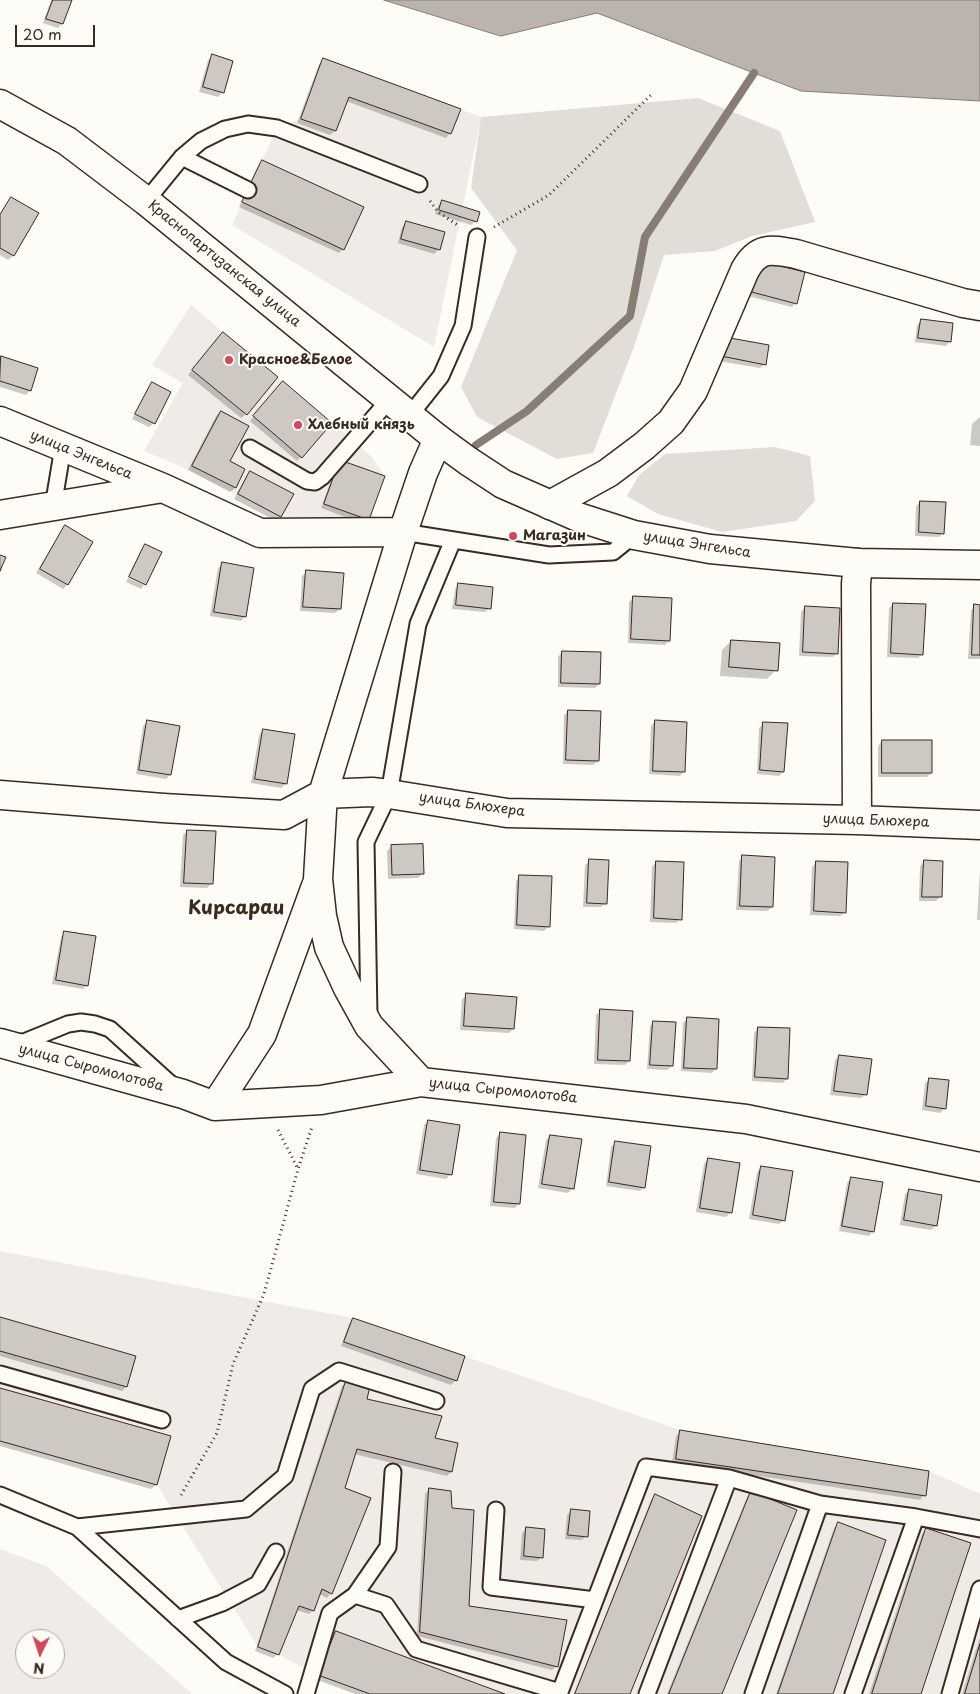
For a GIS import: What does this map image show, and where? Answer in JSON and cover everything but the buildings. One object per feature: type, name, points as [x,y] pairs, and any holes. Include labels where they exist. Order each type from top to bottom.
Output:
[{"type":"street","name":"Краснопартизанская улица","points":[[0,104],[67,141],[146,201],[438,439]]},
{"type":"street","points":[[550,505],[608,473],[644,446],[671,422],[693,391],[749,262],[763,251],[772,250],[796,254],[963,303],[980,306]]},
{"type":"street","name":"улица Энгельса","points":[[0,421],[163,488],[260,533],[403,532]]},
{"type":"street","points":[[421,1082],[369,1026],[348,988],[329,947],[322,916],[318,879],[323,794],[422,473],[438,439]]},
{"type":"street","name":"улица Энгельса","points":[[438,439],[503,484],[578,517],[634,535],[710,549],[858,563],[980,564]]},
{"type":"street","name":"улица Энгельса","points":[[0,516],[163,488]]},
{"type":"street","points":[[857,820],[856,584],[858,563]]},
{"type":"street","name":"улица Блюхера","points":[[0,794],[163,808],[284,815],[323,794],[372,792],[508,813],[857,820],[980,825]]},
{"type":"street","points":[[215,1106],[262,1034],[318,879]]},
{"type":"street","name":"улица Сыромолотова","points":[[0,1043],[183,1094],[215,1106],[321,1100],[421,1082],[746,1119],[980,1167]]},
{"type":"lane","points":[[146,201],[182,157],[201,141],[225,130],[248,124],[277,128],[419,184]]},
{"type":"lane","points":[[182,157],[248,190]]},
{"type":"lane","points":[[250,448],[308,482],[315,482],[400,407],[441,376],[462,326],[477,237]]},
{"type":"lane","points":[[53,507],[63,447]]},
{"type":"lane","points":[[403,532],[549,555],[613,552],[634,535]]},
{"type":"lane","points":[[369,1026],[366,842],[389,794],[418,624],[453,540]]},
{"type":"lane","points":[[0,1043],[24,1042],[68,1024],[81,1022],[95,1024],[110,1029],[183,1094]]},
{"type":"lane","points":[[943,1159],[980,1154]]},
{"type":"lane","points":[[77,1527],[246,1510],[285,1476],[312,1389],[339,1371],[436,1401]]},
{"type":"lane","points":[[0,1374],[162,1420]]},
{"type":"lane","points":[[355,1595],[386,1605],[416,1649],[560,1692],[646,1467],[729,1478],[820,1504],[916,1517],[980,1529]]},
{"type":"lane","points":[[306,1694],[330,1613],[355,1595],[388,1547],[393,1472]]},
{"type":"lane","points":[[647,1694],[729,1478]]},
{"type":"lane","points":[[0,1494],[77,1527],[226,1662],[285,1694]]},
{"type":"lane","points":[[753,1694],[820,1504]]},
{"type":"lane","points":[[496,1510],[491,1587],[595,1600]]},
{"type":"lane","points":[[853,1694],[916,1517]]},
{"type":"lane","points":[[178,1619],[222,1602],[258,1584],[276,1552]]},
{"type":"lane","points":[[950,1694],[980,1589]]},
{"type":"path","points":[[419,184],[438,212],[477,237],[549,195],[651,95]]},
{"type":"path","points":[[167,1518],[217,1433],[233,1364],[264,1294],[298,1169],[321,1100]]},
{"type":"path","points":[[264,1103],[298,1169]]},
{"type":"shaded area","points":[[384,0],[980,0],[980,101],[801,91],[597,13],[501,36]]},
{"type":"shaded area","points":[[323,58],[481,117],[434,347],[232,225],[277,128],[301,119]]},
{"type":"shaded area","points":[[698,98],[780,131],[815,222],[752,236],[715,251],[664,255],[635,344],[593,453],[557,459],[477,417],[461,387],[517,250],[471,188],[481,117]]},
{"type":"shaded area","points":[[191,305],[370,455],[385,476],[369,520],[281,517],[187,469],[144,451],[183,383],[152,365]]},
{"type":"shaded area","points":[[775,447],[810,456],[815,501],[796,521],[722,532],[658,514],[627,496],[639,475],[665,454]]},
{"type":"shaded area","points":[[0,1251],[353,1318],[680,1430],[929,1471],[980,1494],[980,1694],[370,1694],[318,1675],[279,1655],[258,1647],[157,1485],[0,1441]]},
{"type":"shaded area","points":[[0,1549],[46,1566],[192,1694],[0,1694]]},
{"type":"waterway","points":[[476,445],[527,411],[630,316],[645,237],[754,73]]},
{"type":"place","name":"Красное&Белое","points":[[229,360]]},
{"type":"place","name":"Хлебный князь","points":[[298,425]]},
{"type":"place","name":"Магазин","points":[[513,536]]},
{"type":"district","name":"Кирсараи","points":[[236,909]]}]
